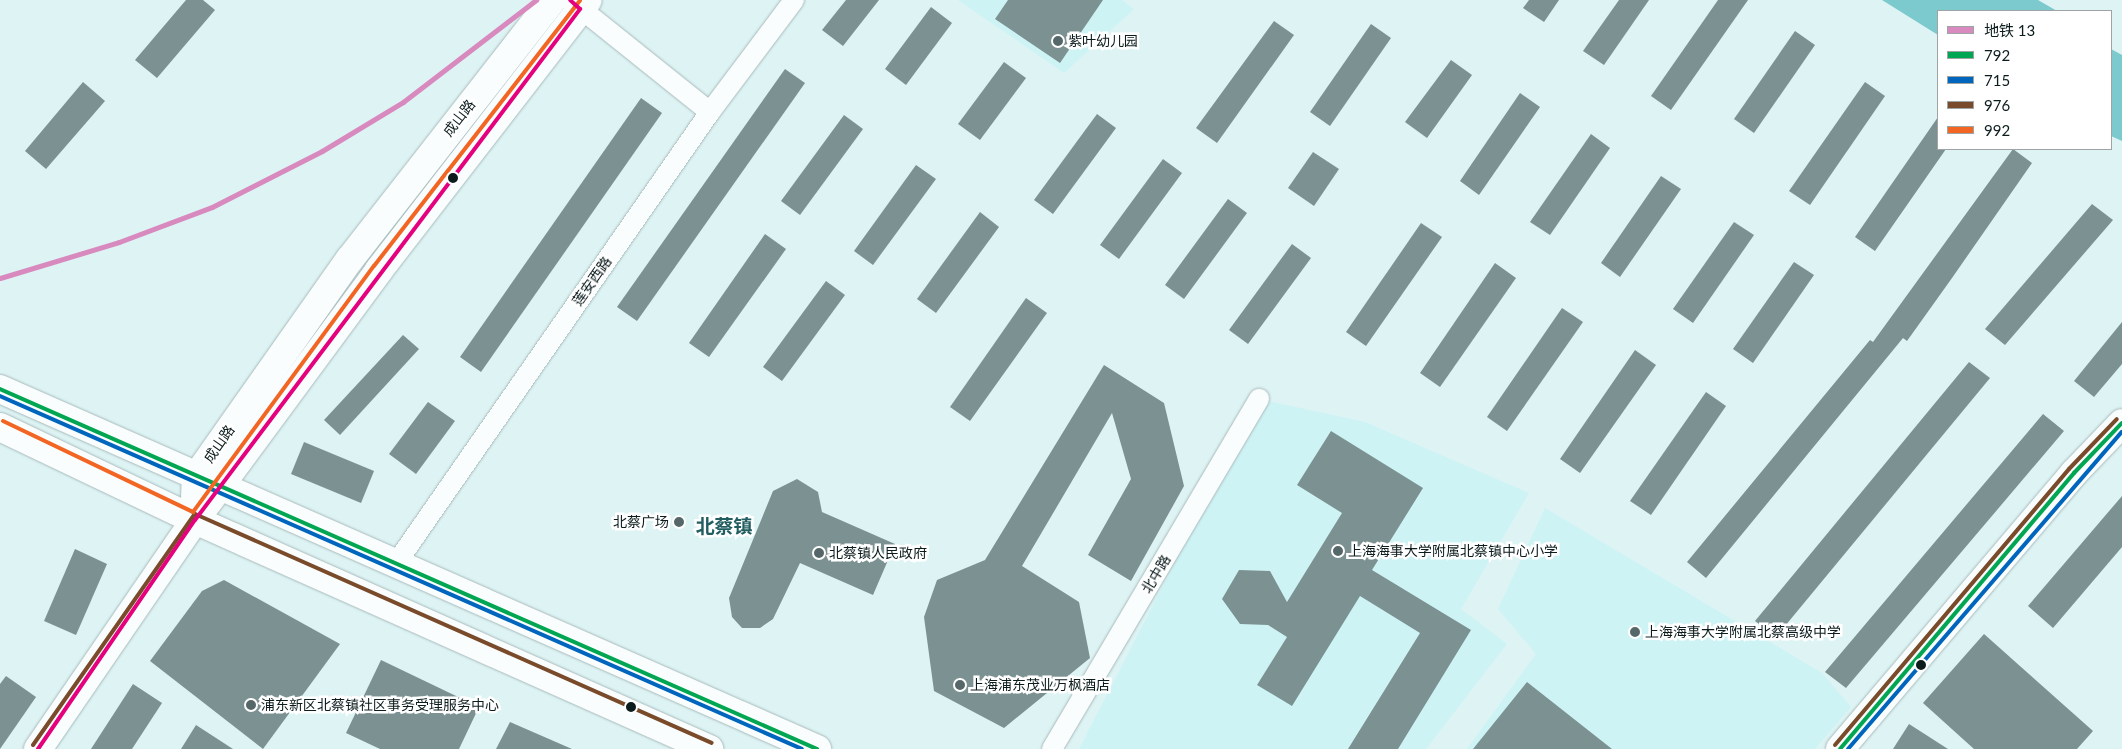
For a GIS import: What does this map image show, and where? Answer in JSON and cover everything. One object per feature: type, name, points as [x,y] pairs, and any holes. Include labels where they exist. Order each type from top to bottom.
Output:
[{"type":"main road","name":"成山路","points":[[38,749],[195,520],[207,482],[350,259],[552,0]]},
{"type":"main road","name":"成山路","points":[[207,482],[379,270],[579,3]]},
{"type":"main road","points":[[0,389],[395,565],[817,749]]},
{"type":"main road","points":[[1840,749],[2074,473],[2122,423]]},
{"type":"main road","points":[[0,427],[195,520],[709,749]]},
{"type":"street","name":"莲安西路","points":[[395,565],[710,112],[794,0]]},
{"type":"street","points":[[579,3],[710,112]]},
{"type":"street","name":"北中路","points":[[1052,749],[1259,399]]},
{"type":"shaded area","name":"紫叶幼儿园","points":[[958,0],[1122,0],[1134,9],[1064,73]]},
{"type":"shaded area","name":"上海海事大学附属北蔡镇中心小学","points":[[1259,399],[1365,422],[1529,493],[1461,609],[1507,644],[1426,749],[1079,749]]},
{"type":"shaded area","name":"上海海事大学附属北蔡高级中学","points":[[1545,508],[1822,673],[1851,707],[1815,749],[1467,749],[1536,654],[1498,609]]},
{"type":"water","points":[[1882,0],[2038,0],[2055,10],[1937,10],[1937,34]]},
{"type":"water","points":[[2112,50],[2122,55],[2122,141],[2112,136]]},
{"type":"building","points":[[186,0],[203,0],[215,10],[157,78],[135,60]]},
{"type":"building","points":[[846,0],[879,0],[843,46],[822,30]]},
{"type":"building","points":[[1008,0],[1103,0],[1060,63],[995,19]]},
{"type":"building","points":[[1529,0],[1559,0],[1544,22],[1523,8]]},
{"type":"building","points":[[1619,0],[1649,0],[1604,65],[1583,51]]},
{"type":"building","points":[[1718,0],[1748,0],[1671,110],[1651,96]]},
{"type":"building","points":[[931,7],[952,23],[906,85],[885,69]]},
{"type":"building","points":[[1274,21],[1294,35],[1217,143],[1196,128]]},
{"type":"building","points":[[1371,24],[1391,38],[1330,126],[1310,112]]},
{"type":"building","points":[[1795,31],[1815,45],[1754,133],[1734,119]]},
{"type":"building","points":[[1451,60],[1472,75],[1427,138],[1405,122]]},
{"type":"building","points":[[1004,62],[1026,78],[980,140],[958,124]]},
{"type":"building","points":[[785,69],[805,83],[637,321],[617,307]]},
{"type":"building","points":[[83,82],[105,101],[46,169],[25,151]]},
{"type":"building","points":[[1865,82],[1885,96],[1810,205],[1789,191]]},
{"type":"building","points":[[1520,93],[1540,107],[1479,195],[1460,181]]},
{"type":"building","points":[[641,98],[662,113],[481,372],[460,357]]},
{"type":"building","points":[[1097,114],[1116,128],[1053,214],[1034,200]]},
{"type":"building","points":[[844,115],[863,129],[800,215],[781,201]]},
{"type":"building","points":[[1937,118],[1937,150],[1945,150],[1875,251],[1855,237]]},
{"type":"building","points":[[1591,134],[1610,148],[1550,235],[1530,222]]},
{"type":"building","points":[[2012,150],[2032,163],[1907,341],[1903,338],[1706,578],[1687,562],[1870,340],[1873,342]]},
{"type":"building","points":[[1313,152],[1339,169],[1314,206],[1288,188]]},
{"type":"building","points":[[1163,159],[1182,173],[1119,259],[1100,245]]},
{"type":"building","points":[[916,165],[936,179],[873,265],[854,251]]},
{"type":"building","points":[[1661,176],[1681,189],[1620,277],[1601,263]]},
{"type":"building","points":[[1228,199],[1247,213],[1184,299],[1165,285]]},
{"type":"building","points":[[2092,204],[2113,220],[2005,345],[1985,329]]},
{"type":"building","points":[[980,212],[999,227],[936,313],[917,299]]},
{"type":"building","points":[[1734,222],[1754,235],[1693,323],[1673,309]]},
{"type":"building","points":[[1421,223],[1442,237],[1366,346],[1346,332]]},
{"type":"building","points":[[765,234],[786,249],[709,357],[689,343]]},
{"type":"building","points":[[1292,244],[1311,258],[1248,344],[1229,330]]},
{"type":"building","points":[[1794,262],[1814,275],[1753,363],[1733,349]]},
{"type":"building","points":[[1495,263],[1516,278],[1440,387],[1420,373]]},
{"type":"building","points":[[826,281],[845,295],[782,381],[763,367]]},
{"type":"building","points":[[1026,298],[1047,313],[970,421],[950,407]]},
{"type":"building","points":[[1562,308],[1583,322],[1507,431],[1487,417]]},
{"type":"building","points":[[2122,322],[2122,364],[2094,397],[2074,381]]},
{"type":"building","points":[[403,335],[419,349],[340,435],[324,420]]},
{"type":"building","points":[[1635,350],[1656,365],[1580,473],[1560,459]]},
{"type":"building","points":[[1969,362],[1990,378],[1776,637],[1755,621]]},
{"type":"building","points":[[1104,365],[1164,403],[1184,486],[1131,581],[1088,555],[1131,479],[1112,413],[1022,566],[1079,602],[1090,658],[1004,728],[934,691],[924,617],[937,580],[985,560]]},
{"type":"building","points":[[1706,392],[1726,406],[1651,515],[1630,501]]},
{"type":"building","points":[[428,402],[455,421],[416,474],[389,454]]},
{"type":"building","points":[[2043,414],[2064,431],[1846,688],[1825,672]]},
{"type":"building","points":[[1331,431],[1423,488],[1372,570],[1471,630],[1398,749],[1348,749],[1420,633],[1360,596],[1292,706],[1257,685],[1287,637],[1268,625],[1240,624],[1222,599],[1239,570],[1270,571],[1287,602],[1342,513],[1297,485]]},
{"type":"building","points":[[304,442],[374,471],[361,503],[291,474]]},
{"type":"building","name":"北蔡镇人民政府","points":[[797,479],[818,492],[822,512],[895,544],[873,595],[800,563],[773,619],[760,628],[742,628],[732,617],[729,598],[773,491]]},
{"type":"building","points":[[2122,496],[2122,547],[2053,628],[2028,606]]},
{"type":"building","points":[[75,549],[107,564],[76,635],[44,621]]},
{"type":"building","name":"浦东新区北蔡镇社区事务受理服务中心","points":[[224,580],[340,644],[263,749],[150,661],[202,591]]},
{"type":"building","points":[[1984,634],[2093,731],[2077,749],[1974,749],[1923,703]]},
{"type":"building","points":[[381,660],[479,707],[459,749],[380,749],[346,733]]},
{"type":"building","points":[[6,676],[36,697],[0,749],[0,684]]},
{"type":"building","points":[[1527,682],[1612,749],[1473,749]]},
{"type":"building","points":[[133,684],[162,703],[132,749],[91,749]]},
{"type":"building","points":[[510,722],[572,749],[496,749]]},
{"type":"building","points":[[1909,724],[1948,749],[1893,749]]},
{"type":"building","points":[[196,725],[233,749],[181,749]]},
{"type":"metro line","name":"13","points":[[0,278],[119,242],[212,207],[322,151],[403,102],[536,0]]},
{"type":"transit line","points":[[38,749],[195,520],[580,9],[570,0]]},
{"type":"transit line","name":"992","points":[[3,421],[193,512],[374,266],[580,0]]},
{"type":"transit line","name":"792","points":[[0,389],[817,749]]},
{"type":"transit line","name":"715","points":[[0,396],[802,749]]},
{"type":"transit line","name":"976","points":[[1835,745],[2069,469],[2117,419]]},
{"type":"transit line","name":"792","points":[[1840,749],[2074,473],[2122,423]]},
{"type":"transit line","name":"715","points":[[1848,749],[2122,432]]},
{"type":"transit line","name":"976","points":[[33,745],[195,514],[712,743]]},
{"type":"place","name":"紫叶幼儿园","points":[[1058,41]]},
{"type":"place","name":"北蔡广场","points":[[679,522]]},
{"type":"place","name":"上海海事大学附属北蔡镇中心小学","points":[[1338,551]]},
{"type":"place","name":"北蔡镇人民政府","points":[[819,553]]},
{"type":"place","name":"上海海事大学附属北蔡高级中学","points":[[1635,632]]},
{"type":"place","name":"上海浦东茂业万枫酒店","points":[[960,685]]},
{"type":"place","name":"浦东新区北蔡镇社区事务受理服务中心","points":[[251,705]]},
{"type":"district","name":"北蔡镇","points":[[724,526]]}]
